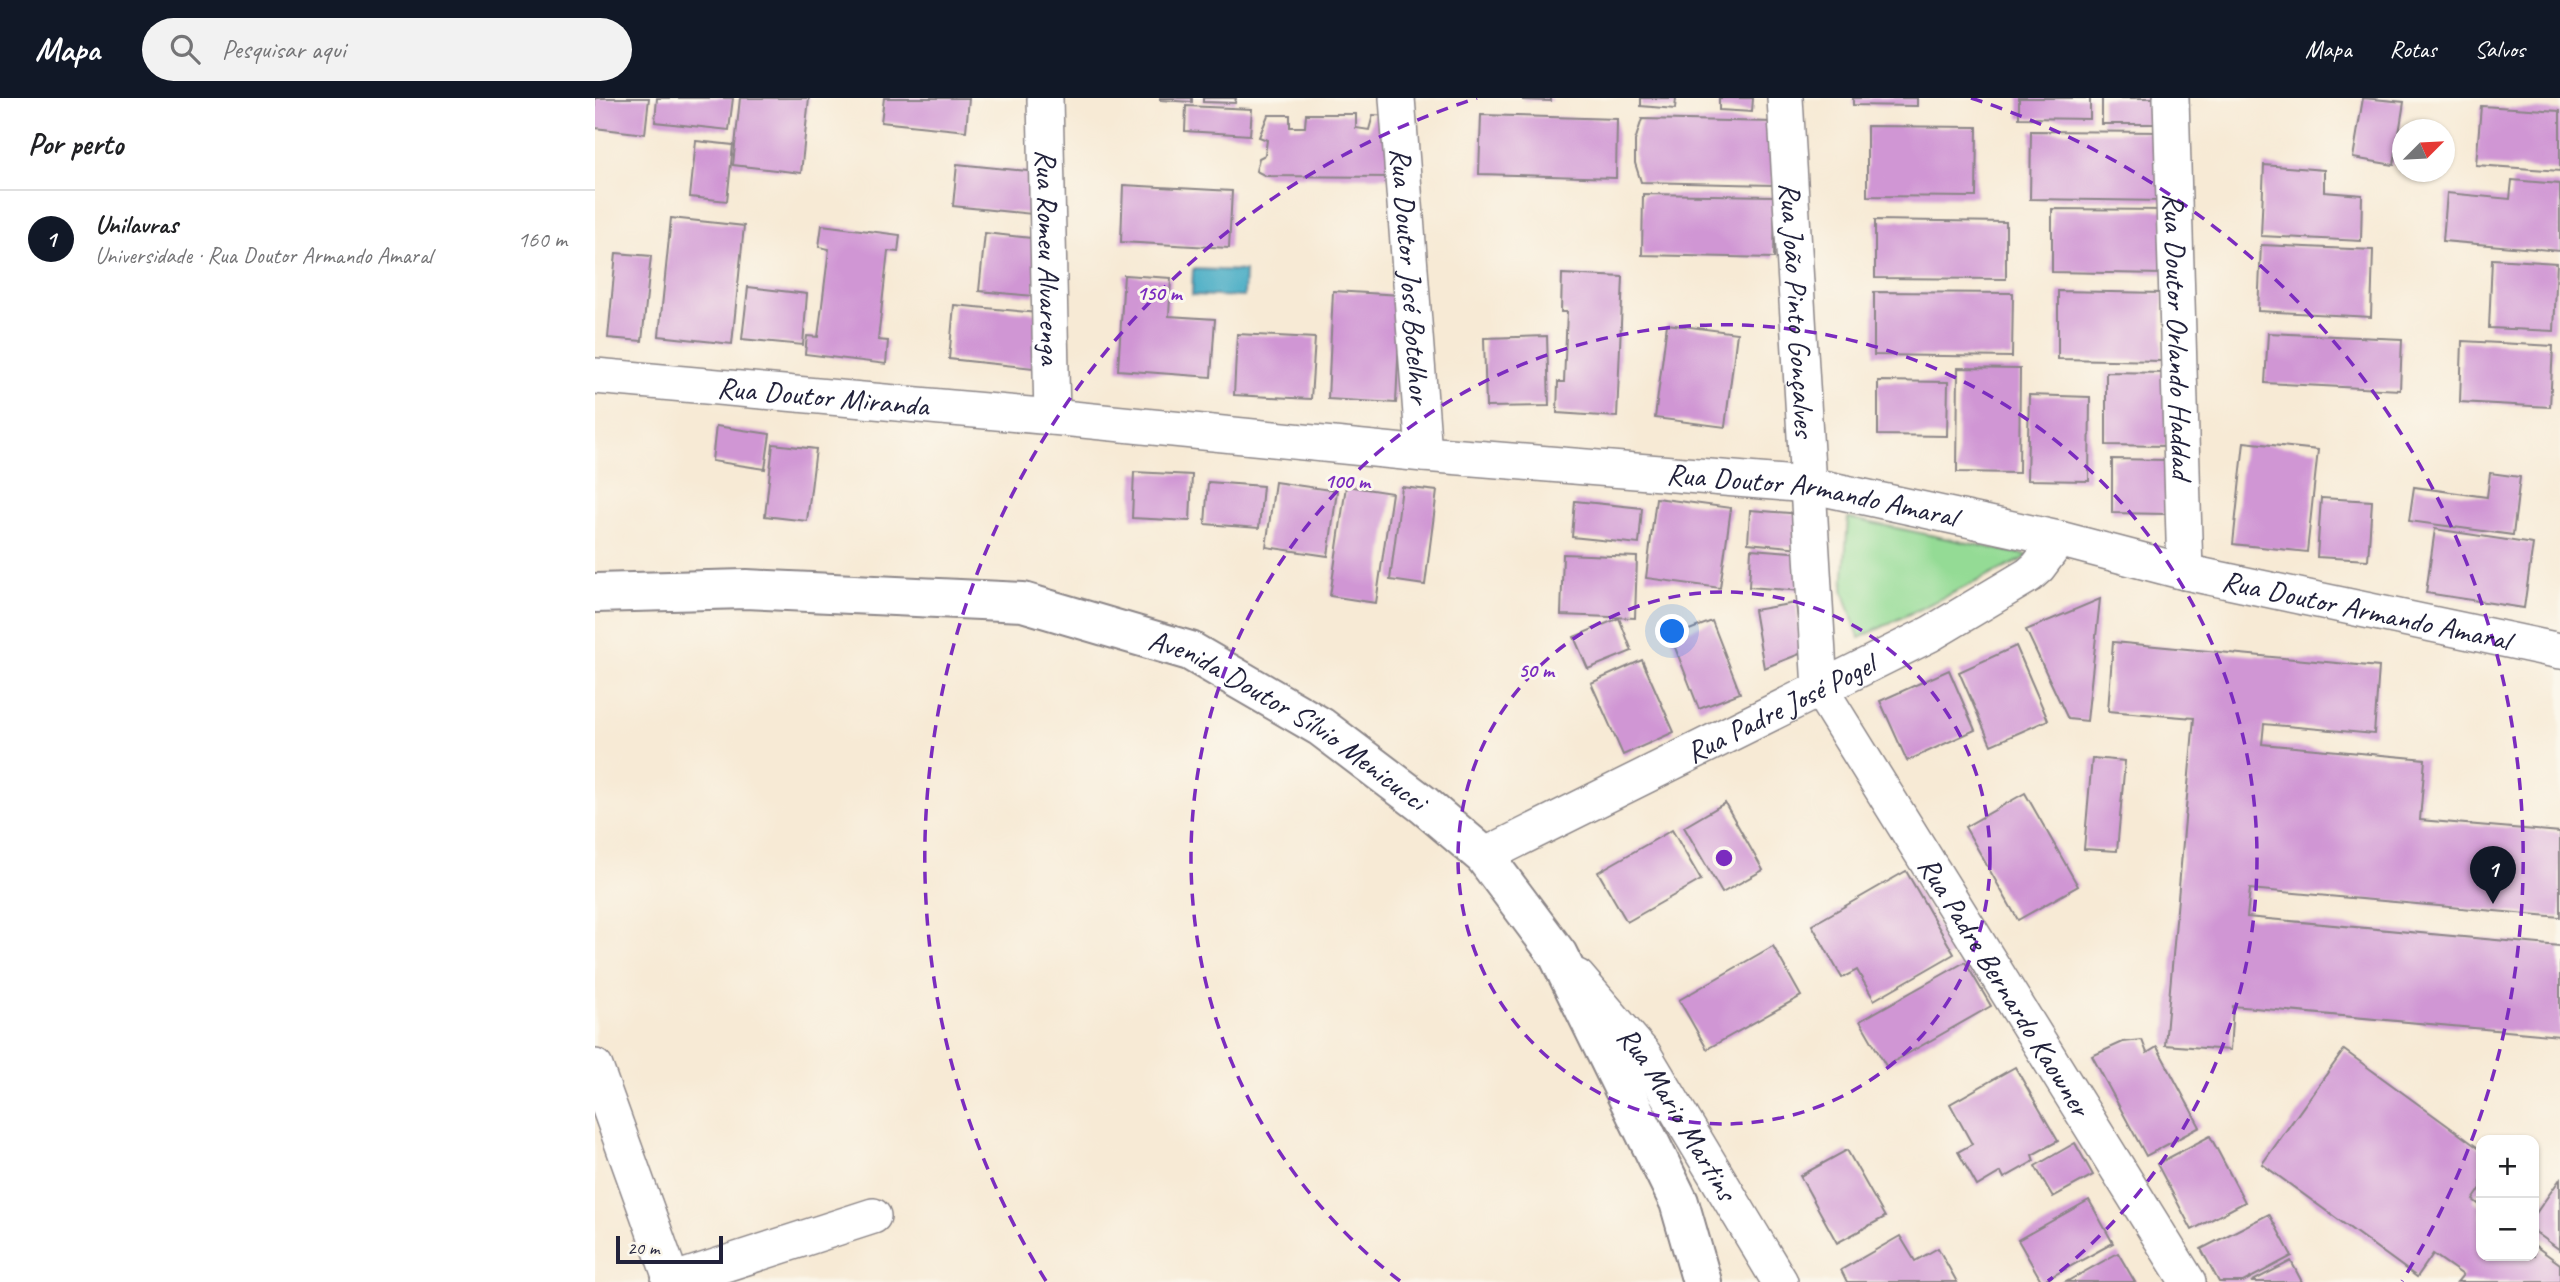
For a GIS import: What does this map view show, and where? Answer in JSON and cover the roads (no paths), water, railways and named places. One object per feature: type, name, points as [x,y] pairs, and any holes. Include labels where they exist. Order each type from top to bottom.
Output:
[{"type":"main road","name":"Avenida Doutor Sílvio Menicucci","points":[[595,593],[746,589],[1023,601],[1190,651],[1321,727],[1424,805],[1484,856],[1558,955],[1679,1202],[1702,1282]]},
{"type":"street","name":"Rua Romeu Alvarenga","points":[[1045,98],[1052,417]]},
{"type":"street","name":"Rua Doutor José Botelhor","points":[[1397,98],[1424,454]]},
{"type":"street","name":"Rua João Pinto Gonçalves","points":[[1785,98],[1820,689]]},
{"type":"street","name":"Rua Doutor Orlando Haddad","points":[[2171,98],[2185,572]]},
{"type":"street","name":"Rua Doutor Miranda","points":[[595,376],[1052,417]]},
{"type":"street","name":"Rua Doutor Armando Amaral","points":[[1052,417],[1424,454],[1809,485],[2060,539],[2185,572],[2560,651]]},
{"type":"street","name":"Rua Padre José Pogel","points":[[1484,856],[1930,634],[2029,575],[2060,539]]},
{"type":"street","name":"Rua Padre Bernardo Kaowner","points":[[1820,689],[2188,1282]]},
{"type":"street","name":"Rua Mario Martins","points":[[1558,955],[1644,1055],[1780,1282]]},
{"type":"street","points":[[595,1067],[670,1282],[873,1216]]},
{"type":"water","points":[[1193,269],[1245,271],[1244,297],[1192,295]]},
{"type":"place","name":"Unilavras","points":[[2493,904]]}]
